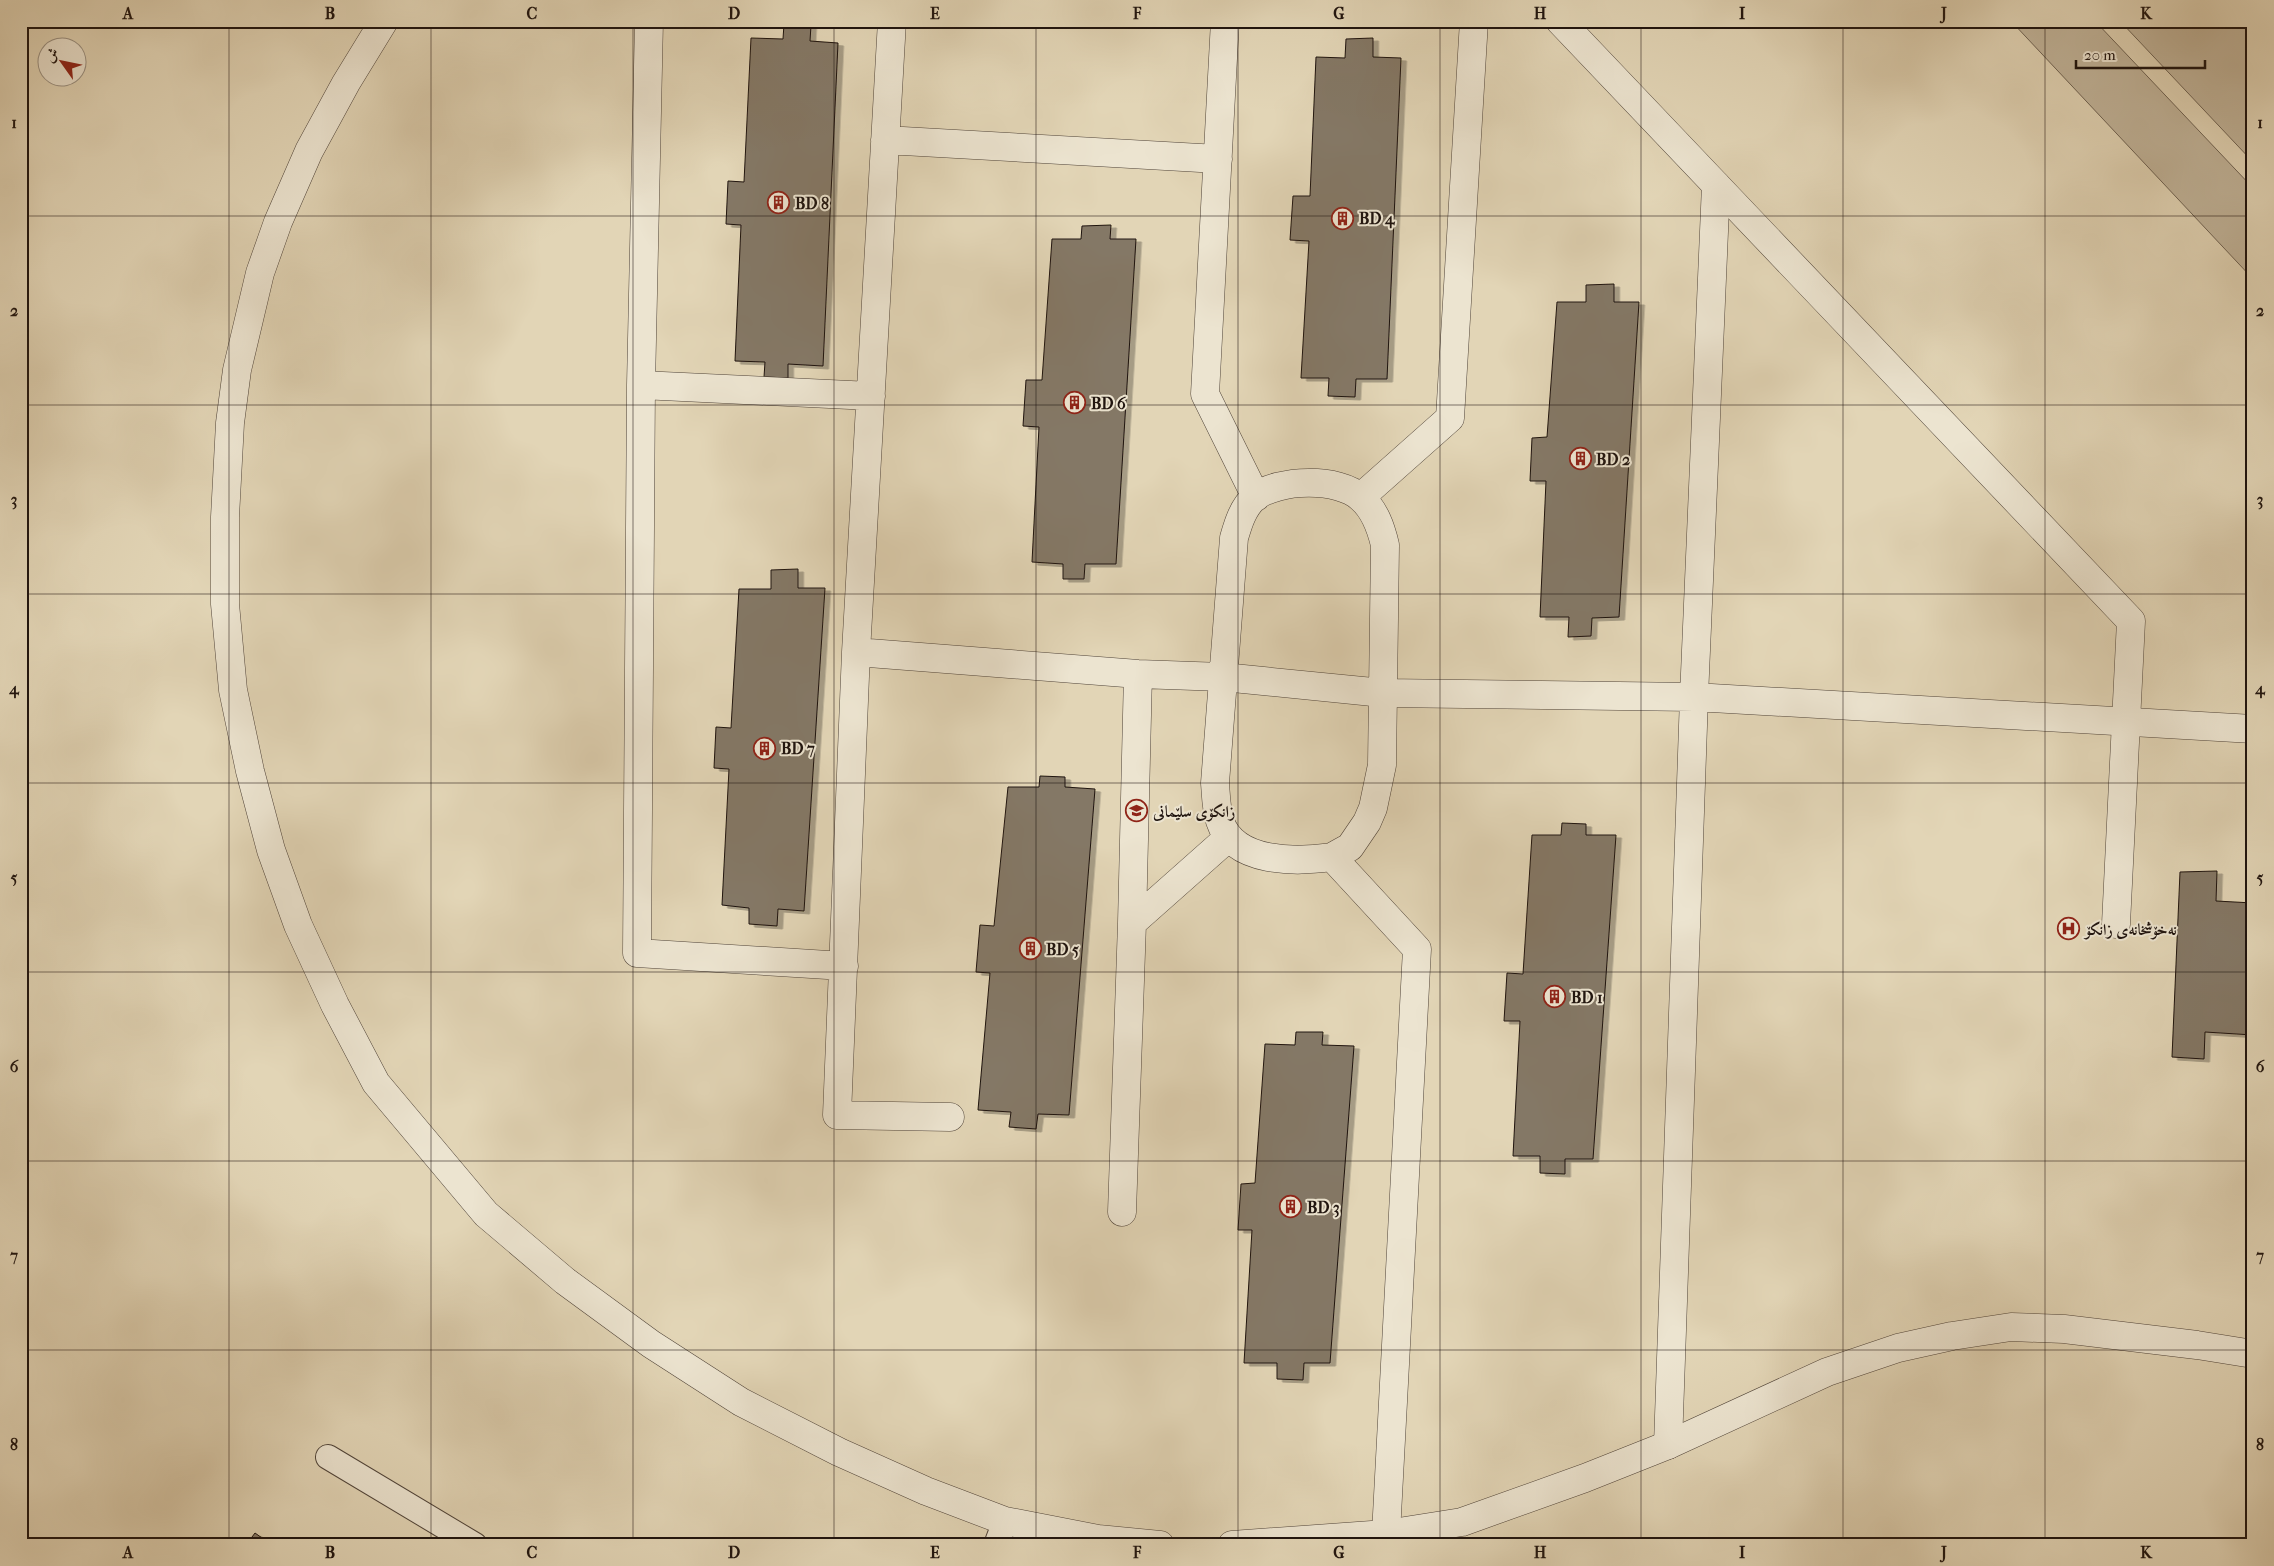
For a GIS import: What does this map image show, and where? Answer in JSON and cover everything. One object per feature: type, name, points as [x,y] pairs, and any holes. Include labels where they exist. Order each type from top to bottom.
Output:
[{"type":"street","points":[[384,21],[346,83],[309,151],[278,222],[260,273],[237,370],[230,423],[225,516],[225,604],[233,690],[250,771],[272,850],[298,925],[335,1005],[376,1084],[486,1214],[565,1281],[651,1344],[741,1402],[839,1452],[926,1491],[1001,1533],[1160,1545]]},
{"type":"street","points":[[649,21],[641,384],[637,952],[844,966]]},
{"type":"street","points":[[892,21],[856,652],[837,1115],[950,1117]]},
{"type":"street","points":[[1225,21],[1205,394],[1256,497]]},
{"type":"street","points":[[1361,497],[1450,418],[1474,21]]},
{"type":"street","points":[[1560,21],[2131,621],[2116,924]]},
{"type":"street","points":[[885,140],[1218,159]]},
{"type":"street","points":[[1668,1445],[1694,697],[1716,185]]},
{"type":"street","points":[[641,384],[871,396]]},
{"type":"street","points":[[1285,484],[1344,488],[1361,497],[1375,514],[1385,545],[1382,765],[1373,808],[1360,836],[1350,847],[1332,857],[1313,860],[1267,857],[1250,852],[1229,837],[1220,822],[1215,783],[1234,538],[1246,508],[1256,497],[1285,484]]},
{"type":"street","points":[[856,652],[1138,674],[1223,677],[1384,693],[1694,697],[2253,730]]},
{"type":"street","points":[[1122,1212],[1138,674]]},
{"type":"street","points":[[1132,923],[1229,837]]},
{"type":"street","points":[[1332,857],[1418,949],[1386,1534]]},
{"type":"street","points":[[1232,1545],[1386,1534],[1462,1522],[1586,1478],[1668,1445],[1827,1372],[1898,1348],[1952,1336],[2011,1327],[2064,1329],[2197,1345],[2253,1354]]},
{"type":"lane","points":[[328,1457],[475,1545]]},
{"type":"shaded area","points":[[2011,21],[2095,21],[2253,188],[2253,279]]},
{"type":"shaded area","points":[[2120,21],[2253,21],[2253,162]]},
{"type":"building","name":"BD 8","points":[[784,24],[811,25],[810,41],[838,43],[823,366],[788,364],[788,378],[764,377],[765,362],[735,361],[741,225],[726,224],[728,181],[744,182],[751,38],[783,39]]},
{"type":"building","name":"BD 4","points":[[1373,38],[1373,57],[1401,58],[1387,379],[1356,379],[1355,397],[1328,396],[1329,378],[1301,378],[1309,241],[1290,240],[1293,196],[1310,196],[1316,57],[1345,58],[1346,39]]},
{"type":"building","name":"BD 6","points":[[1111,225],[1110,239],[1136,239],[1116,564],[1085,564],[1084,579],[1063,579],[1063,564],[1032,562],[1039,427],[1023,426],[1026,380],[1042,380],[1052,239],[1081,239],[1082,226]]},
{"type":"building","name":"BD 2","points":[[1614,284],[1614,302],[1639,302],[1619,617],[1592,618],[1591,636],[1568,637],[1569,617],[1540,617],[1546,481],[1530,481],[1532,438],[1547,437],[1557,302],[1586,302],[1586,285]]},
{"type":"building","name":"BD 7","points":[[798,569],[798,588],[825,588],[804,911],[778,909],[777,926],[749,924],[749,908],[722,905],[729,769],[714,768],[716,727],[731,728],[739,589],[771,589],[771,570]]},
{"type":"building","name":"BD 5","points":[[1040,776],[1065,777],[1065,787],[1095,789],[1069,1115],[1038,1114],[1036,1129],[1009,1127],[1011,1112],[978,1110],[990,973],[976,972],[980,925],[994,926],[1008,787],[1039,787]]},
{"type":"building","name":"BD 1","points":[[1562,823],[1586,824],[1586,835],[1616,835],[1593,1159],[1565,1159],[1565,1174],[1540,1173],[1540,1156],[1513,1156],[1520,1021],[1504,1021],[1507,973],[1523,974],[1532,835],[1561,835]]},
{"type":"building","points":[[2217,871],[2216,901],[2253,903],[2253,1035],[2205,1032],[2204,1059],[2172,1057],[2180,872]]},
{"type":"building","name":"BD 3","points":[[1296,1032],[1323,1032],[1322,1045],[1354,1046],[1330,1363],[1304,1363],[1303,1380],[1277,1379],[1277,1363],[1244,1363],[1252,1230],[1238,1230],[1241,1184],[1255,1183],[1265,1044],[1295,1045]]},
{"type":"building","points":[[255,1533],[272,1545],[246,1545]]},
{"type":"place","name":"BD 8","points":[[779,203]]},
{"type":"place","name":"BD 4","points":[[1343,218]]},
{"type":"place","name":"BD 6","points":[[1075,403]]},
{"type":"place","name":"BD 2","points":[[1580,459]]},
{"type":"place","name":"BD 7","points":[[765,748]]},
{"type":"place","name":"زانکۆی سلێمانی","points":[[1137,811]]},
{"type":"place","name":"نەخۆشخانەی زانکۆ","points":[[2069,929]]},
{"type":"place","name":"BD 5","points":[[1030,949]]},
{"type":"place","name":"BD 1","points":[[1555,997]]},
{"type":"place","name":"BD 3","points":[[1291,1207]]}]
